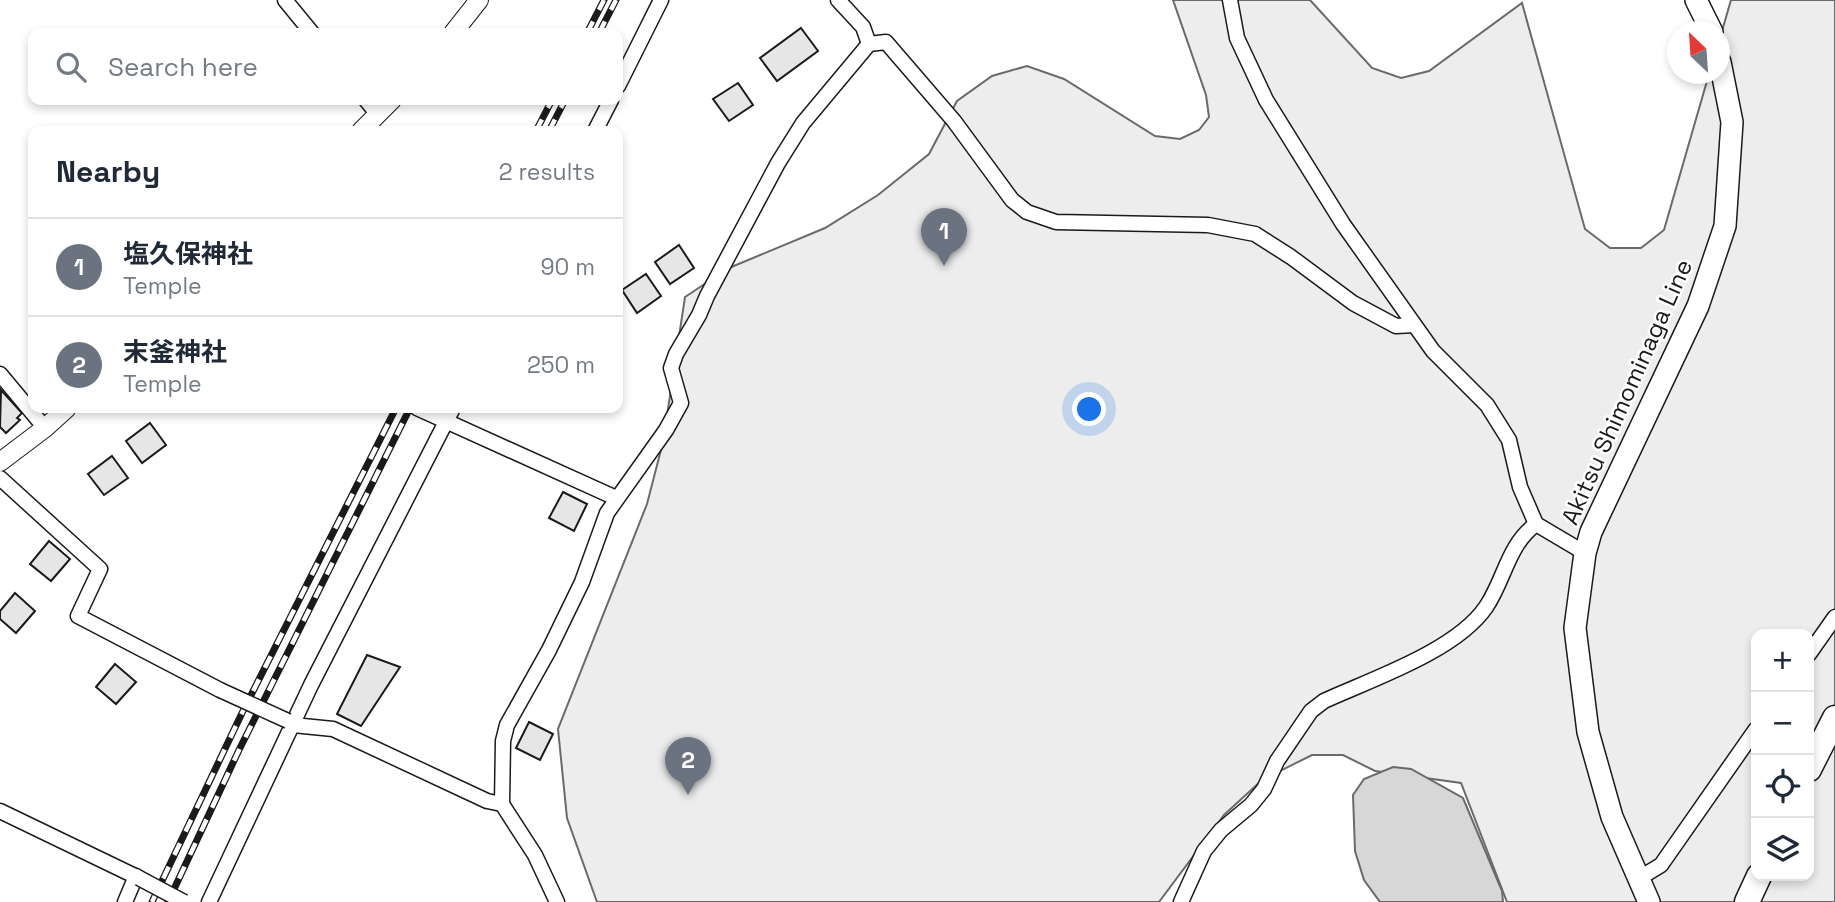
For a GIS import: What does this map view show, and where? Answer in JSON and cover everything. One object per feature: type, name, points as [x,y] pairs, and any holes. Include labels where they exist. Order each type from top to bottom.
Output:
[{"type":"highway","points":[[1814,759],[1835,718]]},
{"type":"highway","points":[[1747,902],[1757,881]]},
{"type":"main road","points":[[1696,0],[1706,21]]},
{"type":"main road","name":"Akitsu Shimominaga Line","points":[[1648,902],[1612,817],[1588,732],[1575,628],[1585,553],[1591,532],[1698,306],[1725,226],[1732,121],[1724,84]]},
{"type":"street","points":[[285,0],[308,28]]},
{"type":"street","points":[[457,28],[480,0]]},
{"type":"street","points":[[623,76],[661,0]]},
{"type":"street","points":[[838,0],[863,27],[869,44]]},
{"type":"street","points":[[1230,0],[1237,38],[1266,100],[1343,224],[1433,351],[1487,405],[1510,440],[1520,488],[1536,524],[1585,553]]},
{"type":"street","points":[[557,902],[535,855],[502,804],[503,741],[507,725],[582,582],[607,513],[666,430],[681,403],[671,368],[676,354],[778,163],[803,123],[869,44],[886,42],[954,121],[1012,200],[1027,212],[1056,222],[1208,225],[1255,234],[1292,257],[1353,303],[1396,326],[1414,325]]},
{"type":"street","points":[[370,105],[378,115]]},
{"type":"street","points":[[366,126],[387,105]]},
{"type":"street","points":[[598,126],[608,105]]},
{"type":"street","points":[[0,374],[28,407]]},
{"type":"street","points":[[33,413],[46,428]]},
{"type":"street","points":[[0,462],[46,428],[61,413]]},
{"type":"street","points":[[209,902],[290,723],[446,416],[617,498]]},
{"type":"street","points":[[0,478],[100,569],[78,616],[290,723],[333,729],[487,801],[502,804]]},
{"type":"street","points":[[1181,902],[1204,851],[1221,830],[1251,805],[1264,789],[1277,761],[1311,711],[1324,701],[1434,650],[1462,631],[1486,607],[1522,534],[1536,524]]},
{"type":"street","points":[[1814,647],[1835,617]]},
{"type":"street","points":[[1638,879],[1661,865],[1751,736]]},
{"type":"street","points":[[0,811],[184,902]]},
{"type":"street","points":[[125,902],[138,877]]},
{"type":"shaded area","points":[[1173,0],[1310,0],[1372,68],[1401,78],[1429,71],[1522,3],[1585,229],[1610,248],[1641,248],[1664,230],[1706,84],[1730,84],[1730,21],[1725,21],[1731,0],[1835,0],[1835,902],[1507,902],[1461,783],[1375,771],[1343,755],[1312,755],[1262,780],[1224,815],[1159,902],[597,902],[567,818],[558,729],[647,504],[663,442],[685,297],[729,268],[825,228],[878,195],[929,154],[957,101],[992,76],[1027,66],[1064,79],[1155,136],[1180,139],[1199,130],[1209,117],[1206,95]]},
{"type":"shaded area","points":[[1393,767],[1411,769],[1463,798],[1502,891],[1503,902],[1380,902],[1364,880],[1355,851],[1353,795],[1364,779]]},
{"type":"building","points":[[801,28],[818,51],[777,81],[760,58]]},
{"type":"building","points":[[738,83],[753,105],[729,121],[713,99]]},
{"type":"building","points":[[679,245],[694,268],[670,284],[655,262]]},
{"type":"building","points":[[646,274],[661,296],[637,313],[623,289]]},
{"type":"building","points":[[1,390],[22,413],[17,418],[20,420],[6,433],[0,427]]},
{"type":"building","points":[[150,423],[166,445],[142,463],[126,441]]},
{"type":"building","points":[[112,456],[128,478],[104,495],[88,474]]},
{"type":"building","points":[[563,492],[587,504],[574,531],[549,518]]},
{"type":"building","points":[[49,541],[70,559],[51,581],[30,564]]},
{"type":"building","points":[[15,593],[35,611],[16,633],[0,619],[0,611]]},
{"type":"building","points":[[367,655],[400,667],[361,726],[337,714]]},
{"type":"building","points":[[115,664],[136,682],[116,704],[96,687]]},
{"type":"building","points":[[529,722],[553,734],[540,760],[516,748]]},
{"type":"railway","points":[[590,28],[604,0]]},
{"type":"railway","points":[[602,28],[616,0]]},
{"type":"railway","points":[[539,126],[549,105]]},
{"type":"railway","points":[[552,126],[562,105]]},
{"type":"railway","points":[[152,902],[242,713],[393,413]]},
{"type":"railway","points":[[168,902],[239,750],[408,413]]},
{"type":"place","name":"塩久保神社","points":[[944,266]]},
{"type":"place","name":"末釜神社","points":[[688,795]]}]
